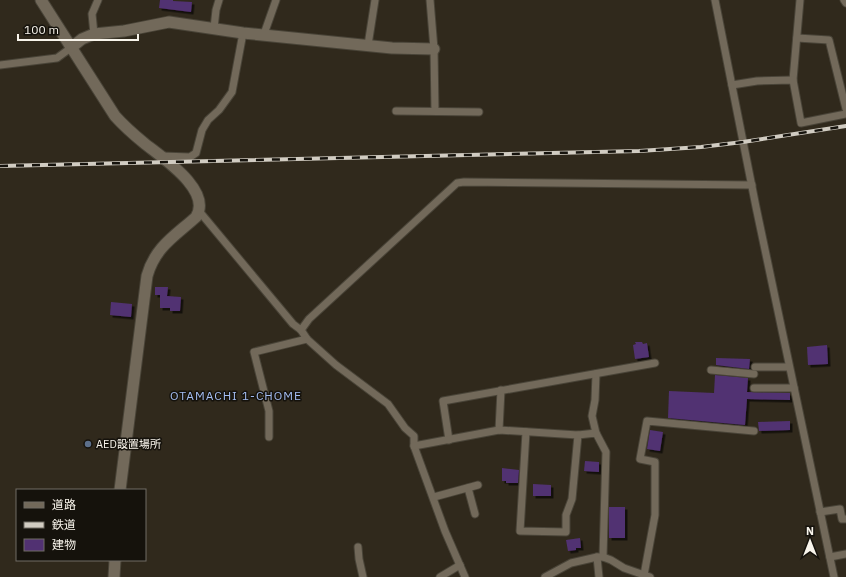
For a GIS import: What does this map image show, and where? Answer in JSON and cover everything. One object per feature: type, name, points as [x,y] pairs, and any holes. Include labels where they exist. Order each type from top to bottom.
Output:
[{"type":"street","points":[[41,0],[115,116],[124,127],[161,156],[189,181],[195,190],[199,203],[199,211],[191,222],[162,248],[151,264],[146,288],[120,489]]},
{"type":"street","points":[[94,34],[92,14],[98,0]]},
{"type":"street","points":[[214,28],[219,0]]},
{"type":"street","points":[[264,34],[276,0]]},
{"type":"street","points":[[368,45],[375,0]]},
{"type":"street","points":[[430,0],[434,49],[435,111]]},
{"type":"street","points":[[715,0],[789,367],[834,577]]},
{"type":"street","points":[[800,0],[794,80],[801,123],[846,114]]},
{"type":"street","points":[[0,65],[57,58],[82,39],[94,34],[124,31],[169,22],[243,32],[392,48],[434,49]]},
{"type":"street","points":[[161,156],[190,157],[196,153],[202,130],[208,120],[219,110],[232,92],[243,32]]},
{"type":"street","points":[[798,38],[829,40],[846,109]]},
{"type":"street","points":[[732,85],[757,81],[794,80]]},
{"type":"street","points":[[396,111],[478,112]]},
{"type":"street","points":[[301,330],[309,319],[457,182],[752,185]]},
{"type":"street","points":[[199,211],[293,324],[301,330],[307,339],[336,365],[388,404],[405,428],[414,436],[414,446],[465,577]]},
{"type":"street","points":[[269,437],[270,412],[254,352],[307,339]]},
{"type":"street","points":[[449,440],[443,401],[655,364]]},
{"type":"street","points":[[711,370],[755,371],[789,367]]},
{"type":"street","points":[[596,374],[595,400],[592,416],[596,433],[606,452],[599,577]]},
{"type":"street","points":[[754,388],[794,388]]},
{"type":"street","points":[[499,430],[501,390]]},
{"type":"street","points":[[545,577],[570,563],[600,558],[611,560],[624,568],[647,576],[654,515],[655,462],[640,458],[647,421],[754,431]]},
{"type":"street","points":[[414,446],[499,430],[578,435],[596,433]]},
{"type":"street","points":[[526,432],[520,531],[566,532],[566,515],[572,499],[578,435]]},
{"type":"street","points":[[434,497],[478,485]]},
{"type":"street","points":[[468,488],[476,514]]},
{"type":"street","points":[[820,512],[840,509],[842,519],[846,519]]},
{"type":"street","points":[[358,547],[363,577]]},
{"type":"street","points":[[830,557],[846,554]]},
{"type":"street","points":[[114,577],[115,561]]},
{"type":"street","points":[[440,577],[460,565]]},
{"type":"building","points":[[160,0],[192,2],[191,12],[159,8]]},
{"type":"building","points":[[155,287],[168,287],[167,296],[181,297],[180,311],[170,311],[170,308],[160,308],[160,295],[155,295]]},
{"type":"building","points":[[111,302],[132,304],[131,317],[110,315]]},
{"type":"building","points":[[635,342],[642,342],[643,344],[647,343],[649,357],[635,359],[633,345],[636,344]]},
{"type":"building","points":[[827,345],[828,364],[808,365],[807,347]]},
{"type":"building","points":[[716,358],[750,359],[749,369],[716,365]]},
{"type":"building","points":[[715,375],[748,378],[747,392],[790,393],[790,400],[747,399],[745,425],[668,418],[669,391],[714,393]]},
{"type":"building","points":[[790,421],[790,430],[759,431],[758,422]]},
{"type":"building","points":[[650,430],[663,432],[660,451],[647,449]]},
{"type":"building","points":[[585,461],[599,462],[599,472],[584,471]]},
{"type":"building","points":[[502,468],[519,470],[518,483],[506,483],[506,481],[502,481]]},
{"type":"building","points":[[533,484],[551,485],[551,496],[533,496]]},
{"type":"building","points":[[609,507],[625,507],[625,538],[609,538]]},
{"type":"building","points":[[580,538],[581,548],[568,551],[566,540]]},
{"type":"railway","points":[[0,166],[639,151],[701,147],[743,142],[846,126]]},
{"type":"place","name":"AED設置場所","points":[[88,444]]},
{"type":"district","name":"OTAMACHI 1-CHOME","points":[[236,395]]}]
